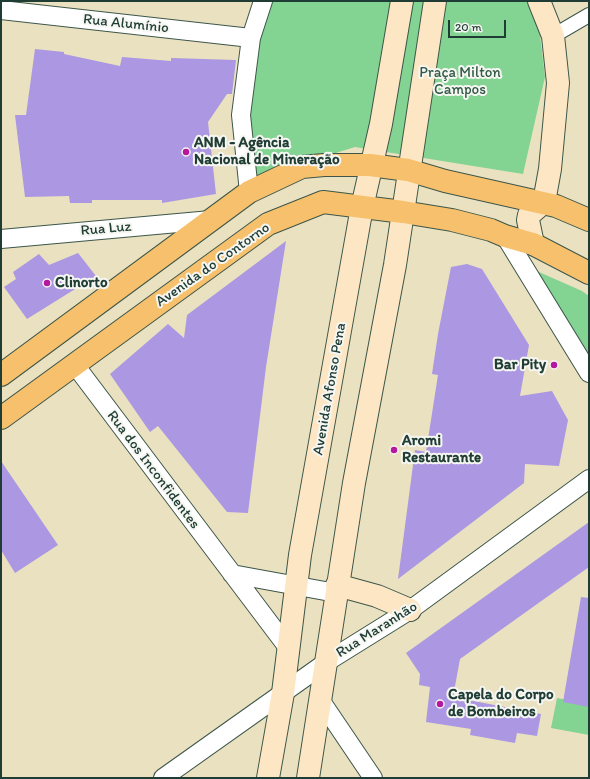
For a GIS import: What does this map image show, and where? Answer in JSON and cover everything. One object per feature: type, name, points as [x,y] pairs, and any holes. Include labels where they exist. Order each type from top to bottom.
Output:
[{"type":"main road","name":"Avenida Afonso Pena","points":[[268,778],[283,693],[300,555],[362,206],[370,165],[381,124],[402,1]]},
{"type":"main road","points":[[308,778],[328,661],[337,589],[403,212],[408,170],[435,1]]},
{"type":"main road","points":[[533,244],[528,220],[529,215],[544,202],[550,169],[558,83],[553,36],[539,1]]},
{"type":"main road","points":[[1,374],[249,192],[302,167],[324,165],[370,165],[408,170],[445,181],[544,202],[589,220]]},
{"type":"main road","name":"Avenida do Contorno","points":[[1,418],[268,224],[323,202],[403,212],[492,230],[505,236],[533,244],[589,273]]},
{"type":"main road","points":[[337,589],[377,596],[410,610]]},
{"type":"street","points":[[249,192],[241,115],[250,38],[263,1]]},
{"type":"street","name":"Rua Alumínio","points":[[1,10],[250,38]]},
{"type":"street","points":[[553,36],[589,15]]},
{"type":"street","name":"Rua Luz","points":[[1,239],[211,220]]},
{"type":"street","points":[[505,236],[589,373]]},
{"type":"street","name":"Rua dos Inconfidentes","points":[[75,365],[289,650]]},
{"type":"street","name":"Rua Maranhão","points":[[164,778],[328,661],[410,610],[589,480]]},
{"type":"street","points":[[232,574],[297,587],[337,589]]},
{"type":"street","points":[[321,701],[373,778]]},
{"type":"green space","name":"Praça Milton Campos","points":[[266,1],[531,1],[540,35],[545,77],[523,174],[355,147],[300,164],[254,183],[243,117]]},
{"type":"green space","points":[[530,268],[582,291],[589,296],[589,358]]},
{"type":"green space","points":[[557,698],[589,704],[589,735],[551,728]]},
{"type":"building","points":[[35,49],[64,52],[64,54],[120,66],[122,57],[171,61],[171,58],[236,60],[232,94],[227,94],[208,122],[216,194],[162,203],[162,200],[92,200],[92,203],[70,203],[69,196],[25,197],[15,115],[26,115]]},
{"type":"building","points":[[286,241],[266,367],[248,513],[227,512],[158,426],[150,432],[110,374],[168,324],[184,338],[187,315]]},
{"type":"building","name":"Clinorto","points":[[78,253],[96,276],[27,319],[4,287],[16,279],[13,272],[39,254],[49,265]]},
{"type":"building","points":[[467,264],[482,269],[529,345],[520,396],[552,391],[568,420],[559,466],[525,464],[524,483],[398,579],[415,450],[426,452],[438,375],[432,374],[451,267]]},
{"type":"building","points":[[1,461],[58,545],[15,573],[1,550]]},
{"type":"building","points":[[589,522],[589,567],[460,659],[453,697],[541,714],[537,736],[517,733],[515,743],[470,735],[471,729],[426,722],[430,687],[419,685],[420,674],[406,653]]},
{"type":"building","points":[[581,597],[589,598],[589,707],[563,702]]},
{"type":"place","name":"ANM - Agência Nacional de Mineração","points":[[186,152]]},
{"type":"place","name":"Clinorto","points":[[47,283]]},
{"type":"place","name":"Bar Pity","points":[[554,365]]},
{"type":"place","name":"Aromi Restaurante","points":[[394,450]]},
{"type":"place","name":"Capela do Corpo de Bombeiros","points":[[440,704]]}]
